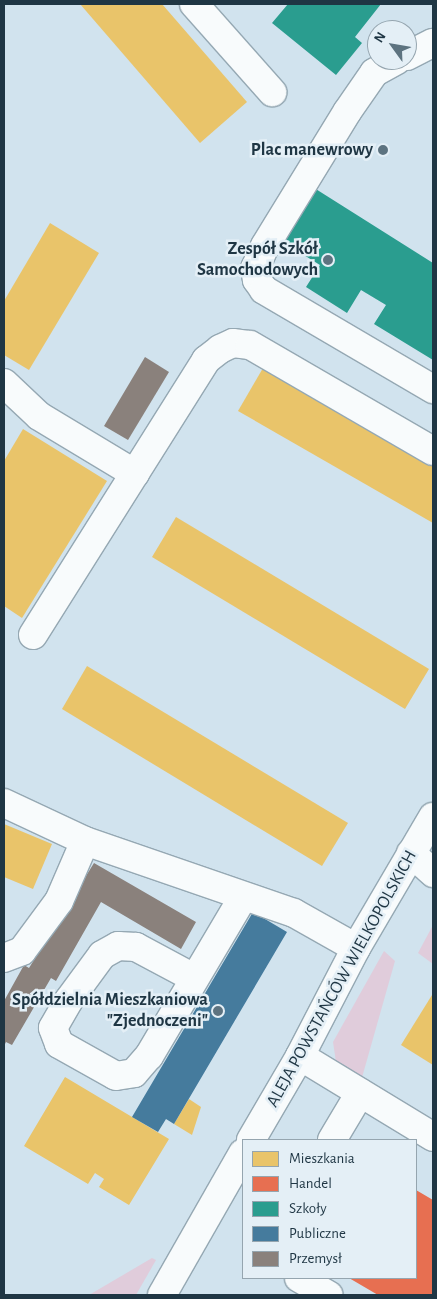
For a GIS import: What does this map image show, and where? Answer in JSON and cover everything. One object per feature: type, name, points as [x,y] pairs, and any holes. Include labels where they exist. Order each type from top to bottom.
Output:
[{"type":"street","points":[[194,4],[272,92]]},
{"type":"street","points":[[417,51],[433,43]]},
{"type":"street","points":[[379,70],[374,73],[347,112],[265,246],[255,268],[257,280],[264,290],[433,389]]},
{"type":"street","points":[[34,635],[206,360],[233,343],[250,345],[433,451]]},
{"type":"street","points":[[4,384],[39,416],[135,474]]},
{"type":"street","points":[[4,803],[85,841],[294,913],[356,948]]},
{"type":"street","name":"ALEJA POWSTAŃCÓW WIELKOPOLSKICH","points":[[252,1139],[300,1056],[356,948],[433,817]]},
{"type":"street","points":[[4,958],[22,951],[59,901],[85,841]]},
{"type":"street","points":[[411,853],[433,873]]},
{"type":"street","points":[[194,978],[136,947],[118,946],[102,955],[65,1007],[53,1028],[59,1044],[116,1076],[134,1073],[149,1056],[243,897]]},
{"type":"street","points":[[300,1056],[433,1138]]},
{"type":"street","points":[[333,1139],[360,1093]]},
{"type":"street","points":[[162,1295],[242,1155]]},
{"type":"street","points":[[301,1279],[328,1295]]},
{"type":"shaded area","points":[[433,925],[433,964],[418,953]]},
{"type":"shaded area","points":[[384,951],[395,961],[361,1081],[336,1062],[333,1042]]},
{"type":"shaded area","points":[[152,1258],[156,1260],[136,1295],[89,1295]]},
{"type":"building: Mieszkania","points":[[80,4],[162,4],[247,102],[200,143]]},
{"type":"building: Mieszkania","points":[[50,223],[99,253],[29,370],[4,355],[4,301]]},
{"type":"building: Mieszkania","points":[[263,368],[433,466],[433,523],[238,411]]},
{"type":"building: Mieszkania","points":[[23,429],[107,481],[22,618],[4,606],[4,461]]},
{"type":"building: Mieszkania","points":[[176,517],[429,669],[405,709],[152,557]]},
{"type":"building: Mieszkania","points":[[87,666],[348,823],[322,866],[62,709]]},
{"type":"building: Mieszkania","points":[[4,824],[52,844],[33,889],[4,877]]},
{"type":"building: Mieszkania","points":[[433,995],[433,1065],[401,1045]]},
{"type":"building: Mieszkania","points":[[65,1077],[169,1139],[129,1205],[99,1187],[104,1179],[95,1173],[88,1184],[24,1146]]},
{"type":"building: Mieszkania","points":[[189,1099],[201,1107],[192,1135],[174,1124]]},
{"type":"building: Handel","points":[[417,1191],[433,1200],[433,1295],[378,1295],[351,1279],[417,1279]]},
{"type":"building: Szkoły","points":[[288,4],[381,4],[355,37],[362,43],[336,75],[272,23]]},
{"type":"building: Szkoły","points":[[311,186],[433,263],[433,360],[374,324],[386,305],[361,290],[347,313],[306,287],[320,265],[278,239]]},
{"type":"building: Publiczne","name":"Spółdzielnia Mieszkaniowa \"Zjednoczeni\"","points":[[253,912],[287,932],[174,1124],[166,1119],[158,1132],[132,1117]]},
{"type":"building: Przemysł","points":[[145,357],[169,372],[128,440],[104,426]]},
{"type":"building: Przemysł","points":[[94,863],[196,922],[181,949],[101,902],[56,981],[51,978],[12,1045],[6,1042],[4,1046],[4,1001],[24,965],[29,968]]},
{"type":"place","name":"Plac manewrowy","points":[[383,150]]},
{"type":"place","name":"Zespół Szkół Samochodowych","points":[[328,260]]},
{"type":"place","name":"Spółdzielnia Mieszkaniowa \"Zjednoczeni\"","points":[[218,1011]]}]
